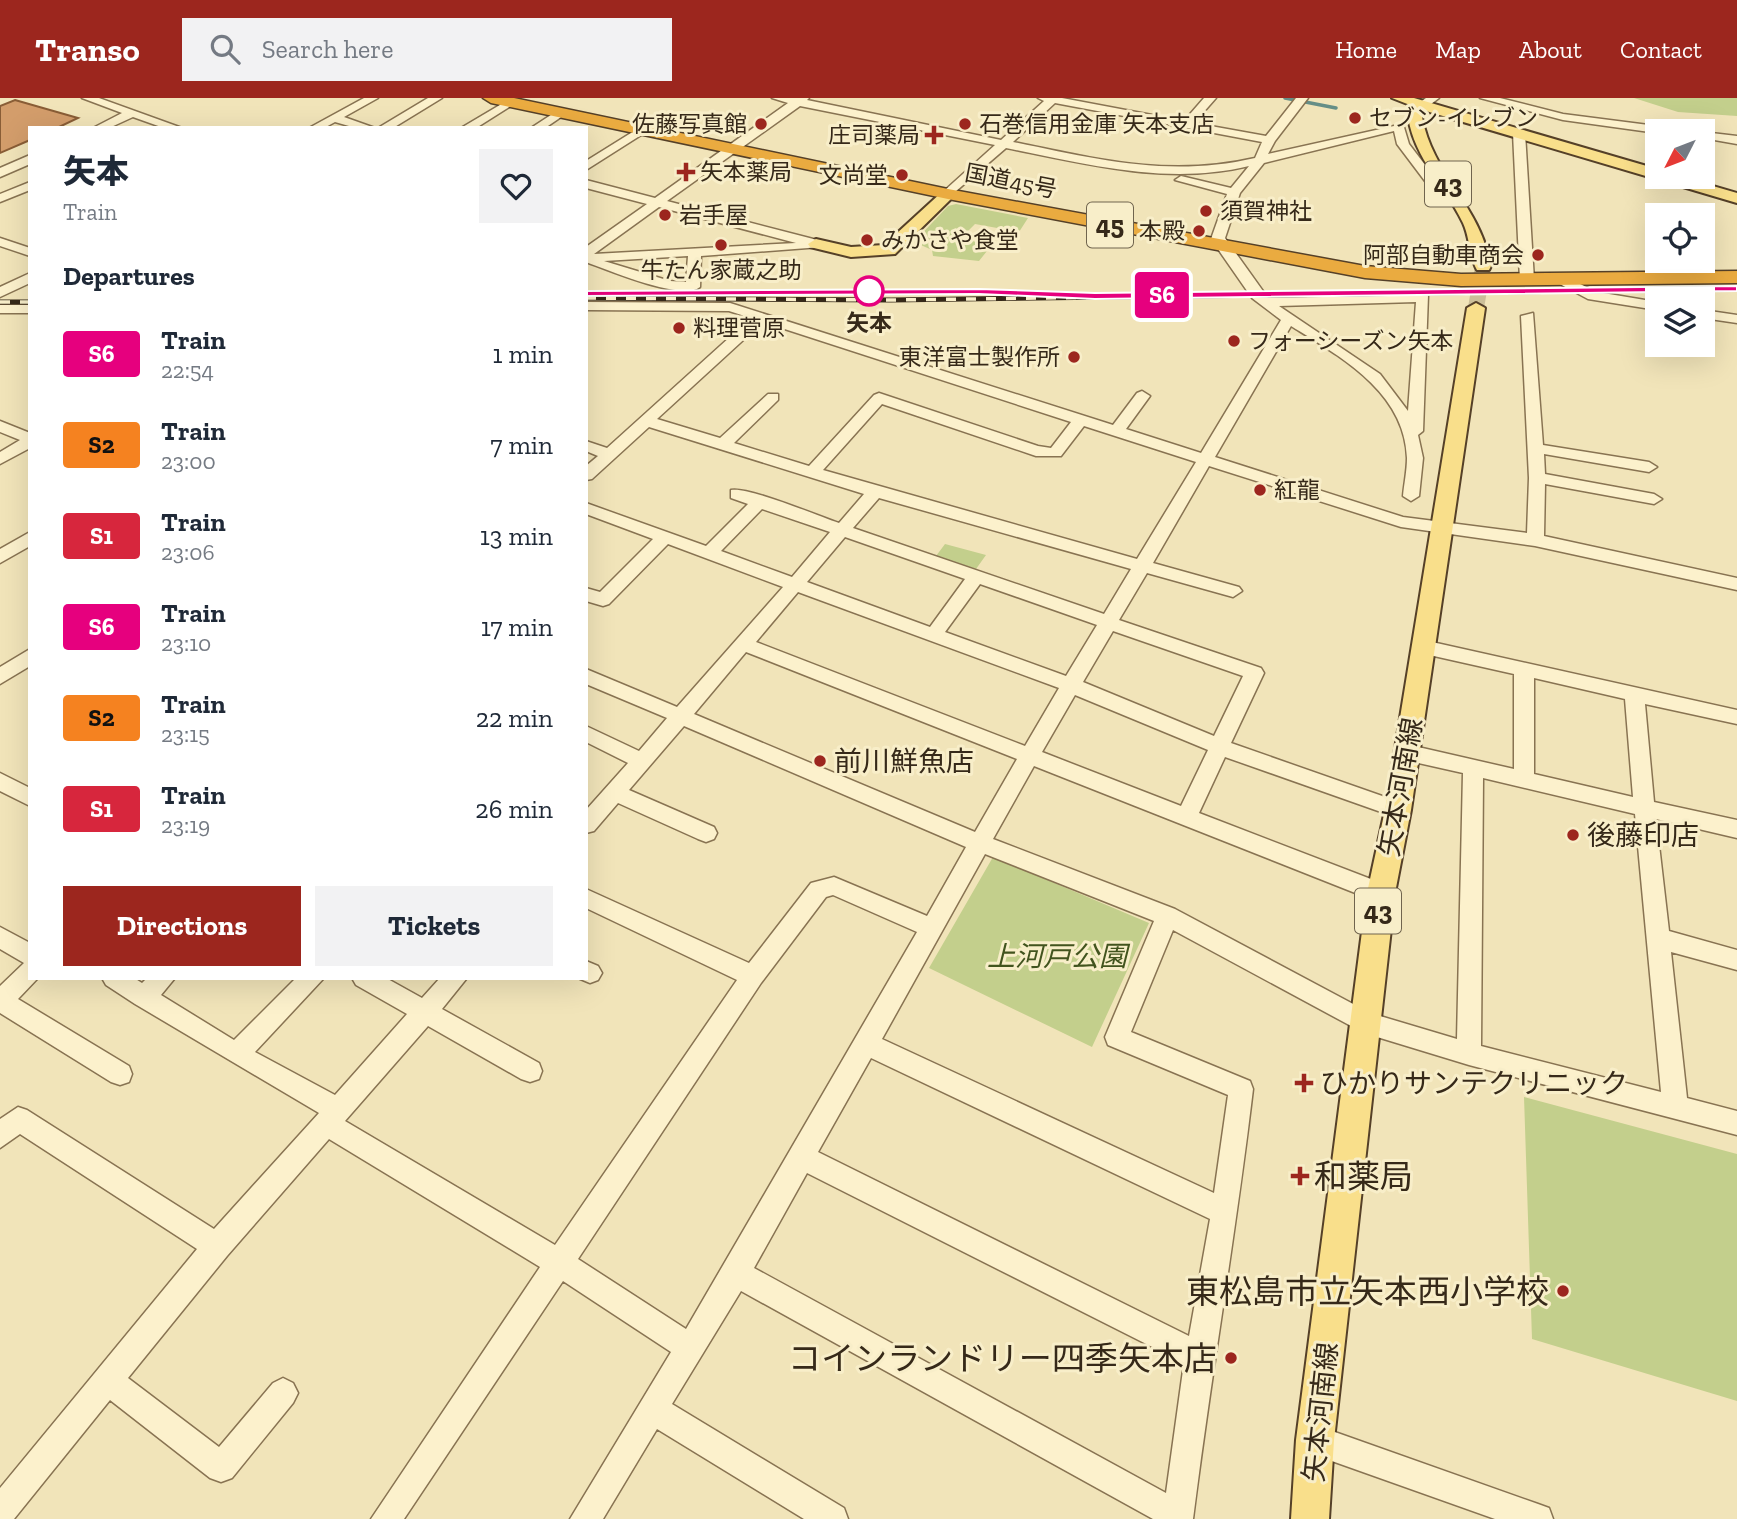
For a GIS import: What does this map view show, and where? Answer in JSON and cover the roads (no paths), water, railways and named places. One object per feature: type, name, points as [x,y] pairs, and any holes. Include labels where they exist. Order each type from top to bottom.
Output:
[{"type":"highway","name":"国道45号","points":[[491,98],[948,194],[1227,247],[1398,276],[1527,280],[1737,277]]},
{"type":"main road","points":[[1399,98],[1428,102]]},
{"type":"main road","name":"43","points":[[1483,266],[1482,250],[1471,218],[1418,141],[1415,117],[1428,102],[1518,133],[1645,170]]},
{"type":"main road","points":[[1707,189],[1737,198]]},
{"type":"main road","points":[[816,244],[861,253],[888,250],[897,245],[948,194]]},
{"type":"main road","name":"矢本河南線","points":[[1310,1519],[1315,1440],[1381,893],[1398,810],[1476,308]]},
{"type":"street","points":[[88,98],[170,126]]},
{"type":"street","points":[[319,126],[372,98]]},
{"type":"street","points":[[387,126],[436,98]]},
{"type":"street","points":[[778,98],[800,100],[1003,143],[1158,172],[1219,170],[1258,163],[1399,126],[1402,144],[1444,198]]},
{"type":"street","points":[[1187,124],[1210,98]]},
{"type":"street","points":[[1486,98],[1563,117],[1645,128]]},
{"type":"street","points":[[948,194],[1050,99],[1269,140]]},
{"type":"street","points":[[588,255],[800,100]]},
{"type":"street","points":[[1301,100],[1269,140],[1258,163],[1234,192],[1219,230],[1219,239],[1264,302],[1373,376],[1402,410],[1414,440]]},
{"type":"street","points":[[470,126],[510,102]]},
{"type":"street","points":[[103,126],[132,113]]},
{"type":"street","points":[[540,126],[561,113]]},
{"type":"street","points":[[334,118],[362,126]]},
{"type":"street","points":[[588,165],[643,130]]},
{"type":"street","points":[[1518,133],[1527,280]]},
{"type":"street","points":[[1715,136],[1737,139]]},
{"type":"street","points":[[0,173],[28,160]]},
{"type":"street","points":[[1158,172],[1172,178],[1234,192]]},
{"type":"street","points":[[588,184],[816,244]]},
{"type":"street","points":[[0,198],[28,187]]},
{"type":"street","points":[[0,242],[28,251]]},
{"type":"street","points":[[588,257],[695,253],[816,244]]},
{"type":"street","points":[[588,258],[669,285],[692,287],[695,253]]},
{"type":"street","points":[[4,288],[28,278]]},
{"type":"street","points":[[1561,279],[1593,296],[1645,304]]},
{"type":"street","points":[[1264,302],[1423,298],[1414,440],[1417,469],[1411,496]]},
{"type":"street","points":[[588,306],[730,307],[1401,522],[1535,540],[1737,584]]},
{"type":"street","points":[[0,309],[28,309]]},
{"type":"street","points":[[588,473],[762,316]]},
{"type":"street","points":[[1528,316],[1536,478],[1535,540]]},
{"type":"street","points":[[1715,316],[1737,319]]},
{"type":"street","points":[[585,1519],[736,1273],[1028,756],[1203,458],[1288,320]]},
{"type":"street","points":[[1115,432],[1142,396]]},
{"type":"street","points":[[721,446],[773,397]]},
{"type":"street","points":[[812,473],[879,398],[1036,451],[1055,453],[1080,421]]},
{"type":"street","points":[[648,421],[875,492],[1233,591]]},
{"type":"street","points":[[0,426],[28,439]]},
{"type":"street","points":[[0,459],[28,441]]},
{"type":"street","points":[[588,447],[609,454]]},
{"type":"street","points":[[1535,448],[1649,467]]},
{"type":"street","points":[[1536,478],[1654,499]]},
{"type":"street","points":[[588,823],[746,645],[793,584],[844,530],[875,492]]},
{"type":"street","points":[[737,494],[1254,673],[1187,816]]},
{"type":"street","points":[[708,554],[760,501]]},
{"type":"street","points":[[588,509],[663,539],[1070,685],[1220,747],[1398,810]]},
{"type":"street","points":[[0,557],[28,539]]},
{"type":"street","points":[[588,595],[603,600],[663,539]]},
{"type":"street","points":[[933,636],[975,578]]},
{"type":"street","points":[[746,645],[1381,893]]},
{"type":"street","points":[[1423,647],[1737,717]]},
{"type":"street","points":[[0,677],[26,663]]},
{"type":"street","points":[[1524,669],[1524,778]]},
{"type":"street","points":[[588,677],[980,843],[1167,916],[1364,1022],[1469,1055],[1675,1105],[1737,1123]]},
{"type":"street","points":[[1634,692],[1643,806],[1661,939],[1675,1105]]},
{"type":"street","points":[[588,734],[643,762]]},
{"type":"street","points":[[1405,752],[1737,829]]},
{"type":"street","points":[[1469,1055],[1473,766]]},
{"type":"street","points":[[0,781],[28,797]]},
{"type":"street","points":[[616,793],[706,833]]},
{"type":"street","points":[[386,1519],[753,976],[819,889],[834,886],[932,928]]},
{"type":"street","points":[[588,899],[753,976]]},
{"type":"street","points":[[736,1273],[1178,1517],[1199,1356],[1225,1212],[1241,1089],[1117,1037],[1167,916]]},
{"type":"street","points":[[0,937],[28,954]]},
{"type":"street","points":[[1661,939],[1737,960]]},
{"type":"street","points":[[28,973],[0,1001],[120,1074]]},
{"type":"street","points":[[117,980],[691,1348]]},
{"type":"street","points":[[143,997],[161,980]]},
{"type":"street","points":[[236,1054],[310,980]]},
{"type":"street","points":[[367,980],[424,1015],[530,1071]]},
{"type":"street","points":[[0,1512],[217,1246],[453,980]]},
{"type":"street","points":[[867,1044],[1225,1212]]},
{"type":"street","points":[[0,1136],[18,1119],[217,1246]]},
{"type":"street","points":[[801,1157],[1199,1356]]},
{"type":"street","points":[[108,1381],[221,1467],[283,1393]]},
{"type":"street","points":[[652,1409],[833,1519]]},
{"type":"street","points":[[1315,1440],[1538,1519]]},
{"type":"waterway","points":[[1285,98],[1336,108]]},
{"type":"tunnel","points":[[1476,308],[1483,266]]},
{"type":"railway","points":[[588,298],[891,300],[1737,289]]},
{"type":"railway","points":[[0,302],[28,302]]},
{"type":"train","name":"S6","points":[[588,293],[979,291],[1095,296],[1737,289]]},
{"type":"place","name":"セブン-イレブン","points":[[1355,118]]},
{"type":"place","name":"佐藤写真館","points":[[761,124]]},
{"type":"place","name":"石巻信用金庫 矢本支店","points":[[965,124]]},
{"type":"place","name":"庄司薬局","points":[[934,135]]},
{"type":"place","name":"矢本薬局","points":[[686,172]]},
{"type":"place","name":"文尚堂","points":[[902,175]]},
{"type":"place","name":"須賀神社","points":[[1206,211]]},
{"type":"place","name":"岩手屋","points":[[665,215]]},
{"type":"place","name":"本殿","points":[[1199,231]]},
{"type":"place","name":"みかさや食堂","points":[[867,240]]},
{"type":"place","name":"牛たん家蔵之助","points":[[721,245]]},
{"type":"place","name":"阿部自動車商会","points":[[1538,255]]},
{"type":"place","name":"矢本","points":[[869,291]]},
{"type":"place","name":"料理菅原","points":[[679,328]]},
{"type":"place","name":"フォーシーズン矢本","points":[[1234,341]]},
{"type":"place","name":"東洋富士製作所","points":[[1074,357]]},
{"type":"place","name":"紅龍","points":[[1260,490]]},
{"type":"place","name":"前川鮮魚店","points":[[820,761]]},
{"type":"place","name":"後藤印店","points":[[1573,835]]},
{"type":"place","name":"ひかりサンテクリニック","points":[[1304,1083]]},
{"type":"place","name":"和薬局","points":[[1300,1176]]},
{"type":"place","name":"東松島市立矢本西小学校","points":[[1563,1291]]},
{"type":"place","name":"コインランドリー四季矢本店","points":[[1231,1358]]},
{"type":"park label","name":"上河戸公園","points":[[1057,956]]}]
